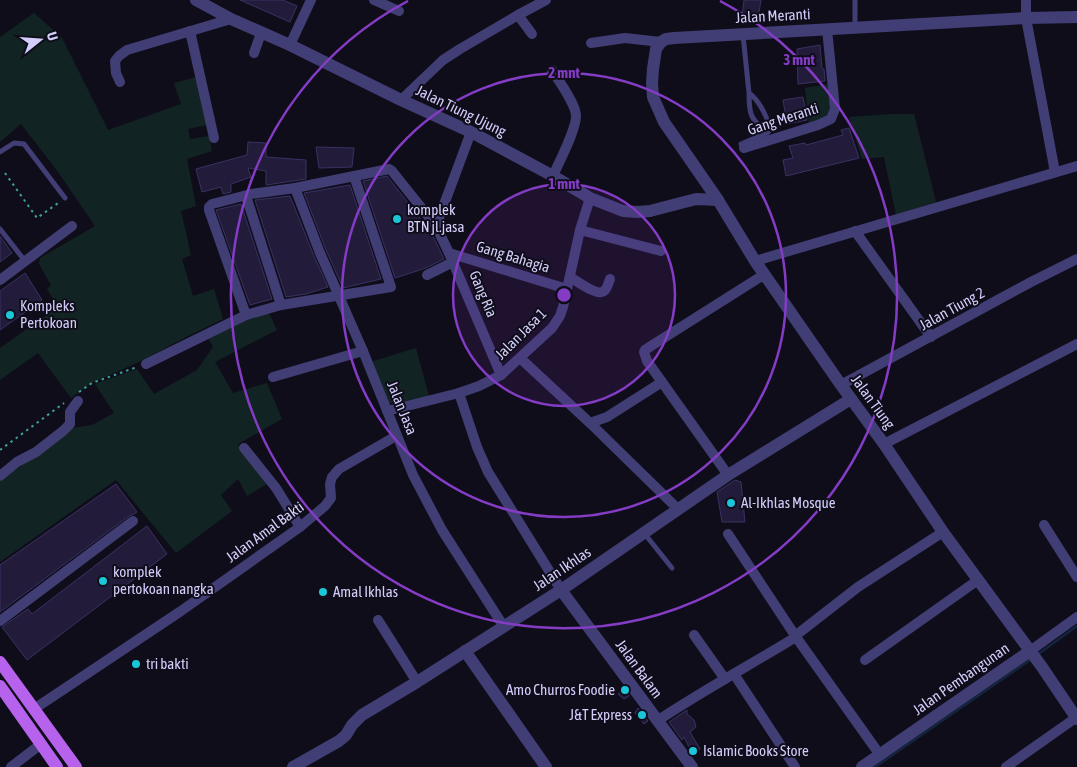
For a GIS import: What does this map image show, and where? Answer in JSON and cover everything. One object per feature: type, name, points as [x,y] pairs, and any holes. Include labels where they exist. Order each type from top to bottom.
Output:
[{"type":"main road","points":[[0,662],[76,767]]},
{"type":"main road","points":[[0,686],[57,767]]},
{"type":"street","name":"Jalan Tiung Ujung","points":[[196,0],[261,33],[290,45],[471,132],[590,198],[623,211],[650,211],[696,199],[718,200]]},
{"type":"street","points":[[290,45],[311,0]]},
{"type":"street","points":[[374,0],[399,11]]},
{"type":"street","points":[[401,100],[443,60],[546,0]]},
{"type":"street","points":[[1026,0],[1026,18],[1055,172]]},
{"type":"street","points":[[518,15],[532,34]]},
{"type":"street","name":"Jalan Meranti","points":[[661,42],[666,39],[743,34],[1026,18],[1077,17]]},
{"type":"street","points":[[120,82],[116,73],[115,61],[127,50],[231,18]]},
{"type":"street","name":"Gang Meranti","points":[[745,145],[818,125],[831,119],[835,109],[827,29]]},
{"type":"street","points":[[190,31],[214,138]]},
{"type":"street","points":[[254,53],[261,33]]},
{"type":"street","points":[[591,43],[625,38],[661,42]]},
{"type":"street","name":"Jalan Tiung","points":[[661,42],[656,50],[652,83],[653,97],[664,122],[718,200],[755,261],[884,444],[943,532],[1077,718]]},
{"type":"street","points":[[552,70],[570,99],[576,113],[576,124],[553,176]]},
{"type":"street","points":[[436,226],[471,132]]},
{"type":"street","points":[[755,261],[1077,166]]},
{"type":"street","name":"Gang Ria","points":[[354,176],[389,169],[436,226],[501,375]]},
{"type":"street","points":[[146,364],[246,315],[281,305],[391,287],[354,176],[246,196],[209,206],[246,315]]},
{"type":"street","name":"Jalan Jasa","points":[[295,188],[320,253],[413,475],[442,530],[504,627]]},
{"type":"street","points":[[246,196],[281,305]]},
{"type":"street","name":"Jalan Jasa 1","points":[[388,412],[459,393],[501,375],[552,328],[560,316],[580,230],[590,198]]},
{"type":"street","points":[[0,280],[72,226]]},
{"type":"street","points":[[580,230],[661,251]]},
{"type":"street","points":[[855,231],[931,337]]},
{"type":"street","points":[[427,275],[451,257]]},
{"type":"street","name":"Gang Bahagia","points":[[451,257],[567,289]]},
{"type":"street","name":"Jalan Tiung 2","points":[[841,385],[1077,259]]},
{"type":"street","points":[[728,475],[644,354],[645,350],[765,274]]},
{"type":"street","points":[[570,277],[601,293],[605,291],[610,279]]},
{"type":"street","points":[[884,444],[1077,344]]},
{"type":"street","points":[[272,377],[363,352]]},
{"type":"street","points":[[520,358],[678,509]]},
{"type":"street","points":[[590,423],[606,417],[662,382]]},
{"type":"street","points":[[459,393],[477,447],[488,472],[561,590]]},
{"type":"street","name":"Jalan Ikhlas","points":[[293,767],[308,764],[346,735],[352,724],[362,715],[504,627],[728,475],[851,399]]},
{"type":"street","points":[[0,476],[63,431],[70,424],[70,412],[78,401]]},
{"type":"street","name":"Jalan Amal Bakti","points":[[34,709],[181,611],[300,527],[325,506],[331,498],[330,484],[332,477],[339,469],[396,436]]},
{"type":"street","points":[[244,448],[276,488],[300,527]]},
{"type":"street","points":[[0,621],[133,521]]},
{"type":"street","points":[[1044,525],[1077,577]]},
{"type":"street","points":[[657,721],[690,699],[796,637],[858,587],[943,532]]},
{"type":"street","points":[[728,534],[796,637],[880,754]]},
{"type":"street","points":[[865,660],[978,580]]},
{"type":"street","name":"Jalan Balam","points":[[561,590],[692,767]]},
{"type":"street","name":"Jalan Pembangunan","points":[[862,767],[1031,652],[1077,617]]},
{"type":"street","points":[[378,620],[417,682]]},
{"type":"street","points":[[694,635],[730,677],[795,767]]},
{"type":"street","points":[[465,651],[546,767]]},
{"type":"street","points":[[1006,767],[1077,718]]},
{"type":"street","points":[[11,767],[41,744]]},
{"type":"lane","points":[[855,0],[856,28]]},
{"type":"lane","points":[[743,34],[750,115],[767,132]]},
{"type":"lane","points":[[745,145],[771,128],[754,97],[748,93]]},
{"type":"lane","points":[[0,152],[14,143],[24,144],[64,198]]},
{"type":"lane","points":[[0,229],[25,261]]},
{"type":"lane","points":[[644,532],[672,568]]},
{"type":"path","points":[[5,173],[37,218],[64,198]]},
{"type":"green space","points":[[34,13],[62,38],[108,130],[181,104],[174,83],[196,77],[207,125],[188,129],[190,139],[209,136],[212,151],[187,159],[196,206],[181,211],[191,255],[182,259],[193,296],[214,289],[223,319],[141,361],[92,383],[71,398],[38,353],[0,380],[0,348],[58,307],[47,289],[51,285],[39,264],[40,258],[95,226],[56,169],[21,124],[0,142],[0,37]]},
{"type":"green space","points":[[828,84],[832,111],[827,117],[809,125],[805,88]]},
{"type":"green space","points":[[914,114],[936,202],[896,215],[884,157],[862,159],[849,117]]},
{"type":"green space","points":[[269,313],[277,330],[215,362],[233,393],[267,383],[282,419],[238,444],[267,484],[247,496],[238,479],[221,495],[232,511],[176,553],[116,480],[0,562],[0,480],[45,450],[72,428],[92,425],[114,413],[95,384],[137,369],[154,394],[197,370],[213,347],[208,338],[243,320]]},
{"type":"green space","points":[[416,348],[429,396],[393,404],[388,403],[370,362]]},
{"type":"building","points":[[240,0],[283,0],[297,6],[290,22]]},
{"type":"building","points":[[744,0],[761,0],[758,19],[742,17]]},
{"type":"building","points":[[820,45],[825,81],[798,84],[797,49]]},
{"type":"building","points":[[803,97],[807,120],[787,124],[783,100]]},
{"type":"building","points":[[849,128],[859,158],[786,176],[783,160],[793,158],[789,146],[805,143],[806,145],[843,135],[841,130]]},
{"type":"building","points":[[248,142],[266,143],[266,157],[306,160],[306,179],[266,185],[266,171],[248,168],[251,177],[231,184],[231,192],[223,194],[221,187],[202,192],[196,169],[247,155]]},
{"type":"building","points":[[316,147],[354,148],[352,167],[319,168]]},
{"type":"building","name":"komplek BTN jl.jasa","points":[[387,176],[431,232],[444,259],[426,268],[395,278],[363,181]]},
{"type":"building","name":"komplek BTN jl.jasa","points":[[350,185],[381,279],[343,288],[304,193]]},
{"type":"building","points":[[290,196],[328,287],[306,294],[286,297],[255,200]]},
{"type":"building","points":[[241,204],[272,299],[250,305],[216,210]]},
{"type":"building","name":"Kompleks Pertokoan","points":[[0,236],[12,253],[0,262]]},
{"type":"building","name":"Kompleks Pertokoan","points":[[25,273],[42,300],[0,330],[0,291]]},
{"type":"building","name":"Al-Ikhlas Mosque","points":[[735,480],[741,482],[745,522],[722,522],[717,492]]},
{"type":"building","name":"komplek pertokoan nangka","points":[[116,484],[137,512],[0,612],[0,565]]},
{"type":"building","name":"komplek pertokoan nangka","points":[[147,526],[167,554],[27,660],[2,627],[28,609],[32,614]]},
{"type":"building","name":"Amo Churros Foodie","points":[[624,689],[629,696],[624,699],[618,694]]},
{"type":"building","name":"J&T Express","points":[[638,708],[648,721],[644,724],[635,713]]},
{"type":"building","points":[[687,710],[687,714],[694,720],[696,727],[690,732],[700,749],[692,753],[684,737],[682,740],[669,722]]},
{"type":"waterway","points":[[1037,655],[1077,626]]},
{"type":"waterway","points":[[875,767],[1030,660]]},
{"type":"place","name":"komplek BTN jl.jasa","points":[[397,219]]},
{"type":"place","name":"Kompleks Pertokoan","points":[[10,315]]},
{"type":"place","name":"Al-Ikhlas Mosque","points":[[731,503]]},
{"type":"place","name":"komplek pertokoan nangka","points":[[103,581]]},
{"type":"place","name":"Amal Ikhlas","points":[[323,592]]},
{"type":"place","name":"tri bakti","points":[[136,664]]},
{"type":"place","name":"Amo Churros Foodie","points":[[625,690]]},
{"type":"place","name":"J&T Express","points":[[642,715]]},
{"type":"place","name":"Islamic Books Store","points":[[693,751]]}]
